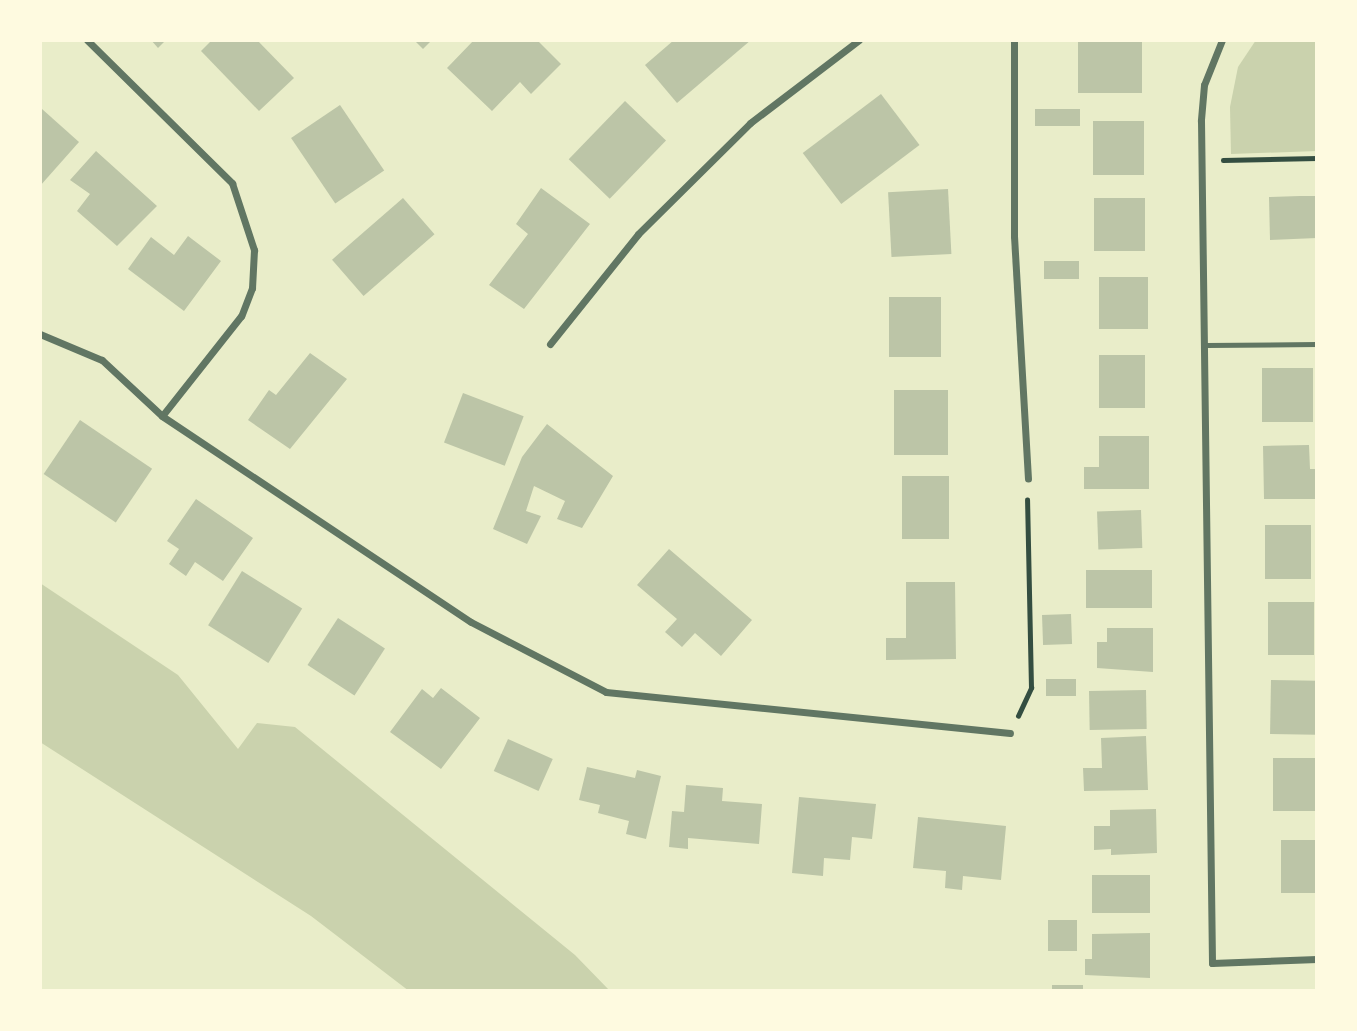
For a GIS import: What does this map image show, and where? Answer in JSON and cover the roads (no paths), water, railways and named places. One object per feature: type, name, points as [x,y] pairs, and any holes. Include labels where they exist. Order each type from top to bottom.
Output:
[{"type":"street","points":[[88,40],[232,183],[254,250],[252,288],[241,316],[162,416]]},
{"type":"street","points":[[550,344],[638,234],[741,132],[859,40]]},
{"type":"street","points":[[1014,40],[1014,236],[1028,479]]},
{"type":"street","points":[[1222,40],[1204,85],[1201,160],[1206,345],[1212,963],[1317,959]]},
{"type":"street","points":[[40,334],[102,360],[162,416],[471,622],[606,692],[1010,733]]},
{"type":"lane","points":[[1206,345],[1317,344]]}]
